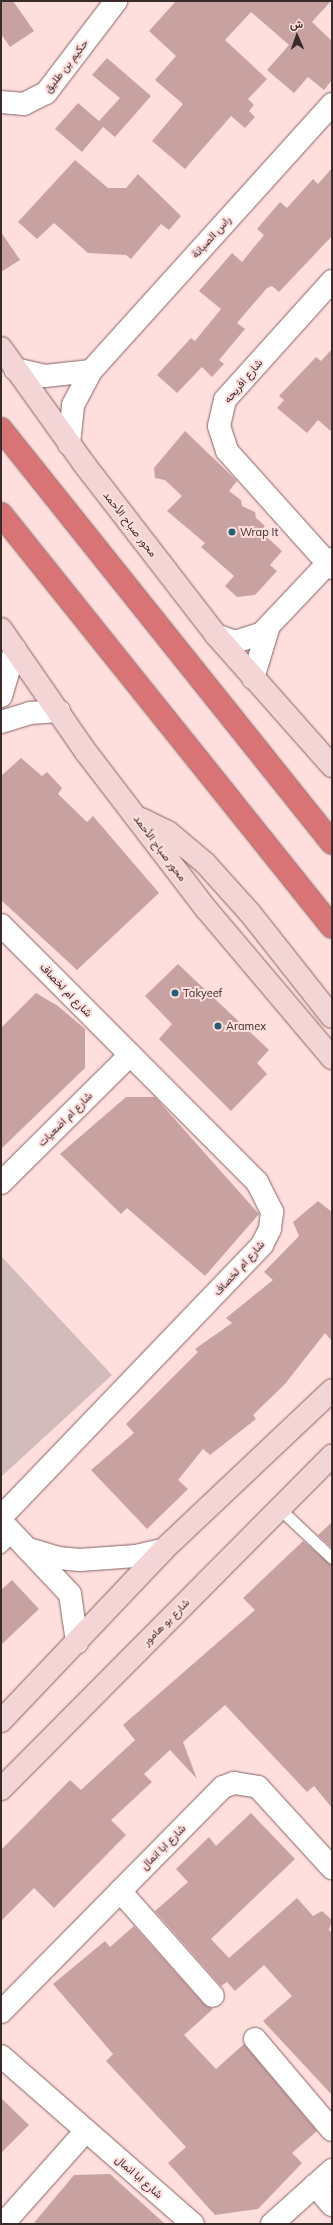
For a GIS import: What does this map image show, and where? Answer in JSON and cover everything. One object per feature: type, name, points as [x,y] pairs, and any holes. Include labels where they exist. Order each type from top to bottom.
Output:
[{"type":"highway","points":[[1,429],[332,843]]},
{"type":"highway","points":[[1,514],[332,927]]},
{"type":"street","name":"حكيم بن طليق","points":[[1,102],[24,104],[46,93],[116,1]]},
{"type":"street","name":"راس الصبانة","points":[[69,444],[73,406],[91,371],[332,104]]},
{"type":"street","name":"شارع افريحه","points":[[331,563],[227,451],[219,426],[225,400],[332,281]]},
{"type":"street","name":"محور صباح الأحمد","points":[[1,348],[69,444],[216,635],[332,766]]},
{"type":"street","points":[[15,368],[45,376],[91,371]]},
{"type":"street","points":[[216,635],[228,641],[241,642],[254,638],[270,625],[331,563]]},
{"type":"street","points":[[253,678],[270,625]]},
{"type":"street","name":"محور صباح الأحمد","points":[[1,629],[138,818],[253,968],[332,1058]]},
{"type":"street","points":[[1,696],[15,650]]},
{"type":"street","points":[[1,722],[30,713],[59,711]]},
{"type":"street","points":[[138,818],[168,832],[205,863],[250,912],[332,1017]]},
{"type":"street","name":"شارع ام لخصاف","points":[[1,925],[257,1182],[272,1212],[270,1229],[262,1245],[9,1533]]},
{"type":"street","name":"شارع ام اضعيات","points":[[1,1183],[130,1055]]},
{"type":"street","points":[[1,1721],[163,1550],[332,1390]]},
{"type":"street","name":"شارع بو هامور","points":[[1,1789],[280,1509],[330,1456]]},
{"type":"street","points":[[9,1533],[58,1558],[80,1560],[136,1556],[163,1550]]},
{"type":"street","points":[[9,1533],[70,1594],[77,1642]]},
{"type":"street","name":"شارع ابا انمال","points":[[1,2012],[223,1787],[234,1783],[258,1787],[332,1868]]},
{"type":"street","points":[[120,1891],[213,1996]]},
{"type":"street","points":[[255,2039],[332,2130]]},
{"type":"street","name":"شارع ابا انمال","points":[[1,2056],[193,2224]]},
{"type":"street","points":[[3,2224],[86,2131]]},
{"type":"street","points":[[272,2224],[332,2170]]},
{"type":"street","points":[[315,2186],[332,2205]]},
{"type":"lane","points":[[280,1509],[332,1558]]},
{"type":"shaded area","points":[[1,1256],[112,1375],[1,1477]]},
{"type":"building","points":[[1,1],[13,1],[34,31],[10,47],[1,34]]},
{"type":"building","points":[[176,1],[331,1],[312,22],[332,41],[332,80],[324,90],[308,77],[294,93],[267,70],[289,45],[251,12],[225,40],[267,79],[248,99],[254,105],[249,111],[255,117],[245,128],[231,116],[185,169],[152,141],[183,104],[155,80],[176,56],[149,31]]},
{"type":"building","points":[[107,58],[151,96],[115,137],[103,127],[82,152],[55,129],[78,103],[99,121],[120,98],[92,75]]},
{"type":"building","points":[[75,160],[108,188],[126,188],[138,174],[181,216],[169,230],[161,224],[131,259],[126,255],[88,253],[54,223],[37,239],[18,222]]},
{"type":"building","points":[[332,168],[332,236],[279,292],[272,286],[267,288],[237,323],[245,329],[219,360],[224,364],[212,377],[202,367],[177,393],[157,375],[191,338],[195,341],[221,309],[199,291],[232,253],[242,262],[264,235],[257,229],[280,202],[287,208],[313,179],[318,184]]},
{"type":"building","points":[[1,232],[20,260],[1,272]]},
{"type":"building","points":[[332,349],[332,432],[318,420],[307,433],[277,408],[284,400],[279,396],[316,357],[321,361]]},
{"type":"building","points":[[185,431],[237,481],[229,491],[241,500],[242,506],[255,512],[256,518],[265,526],[260,531],[282,551],[270,565],[277,571],[255,595],[237,597],[225,586],[234,576],[201,547],[205,543],[167,511],[182,496],[165,480],[155,478],[154,468]]},
{"type":"building","points":[[21,758],[42,776],[47,772],[62,788],[58,794],[87,822],[93,816],[159,893],[77,970],[1,900],[1,776]]},
{"type":"building","points":[[178,964],[269,1050],[257,1063],[267,1074],[231,1111],[159,1039],[172,1024],[145,996]]},
{"type":"building","points":[[36,993],[58,1006],[85,1029],[85,1068],[1,1149],[1,1028]]},
{"type":"building","points":[[126,1097],[155,1097],[259,1214],[205,1276],[127,1208],[121,1214],[60,1154]]},
{"type":"building","points":[[318,1201],[332,1212],[332,1341],[325,1333],[285,1384],[253,1415],[256,1419],[210,1455],[203,1449],[178,1480],[188,1489],[147,1529],[91,1470],[134,1433],[126,1424],[198,1352],[195,1349],[232,1323],[226,1318],[273,1280],[264,1272],[299,1236],[293,1222]]},
{"type":"building","points":[[332,1522],[332,1548],[318,1535]]},
{"type":"building","points":[[303,1541],[332,1565],[332,1808],[314,1786],[307,1792],[225,1705],[183,1742],[197,1779],[170,1750],[144,1774],[152,1782],[111,1820],[126,1835],[54,1908],[34,1888],[1,1921],[1,1850],[70,1780],[81,1790],[135,1740],[123,1725],[255,1610],[243,1598]]},
{"type":"building","points":[[12,1580],[39,1609],[1,1645],[1,1590]]},
{"type":"building","points":[[251,1813],[295,1859],[211,1939],[229,1958],[297,1898],[313,1916],[322,1911],[332,1920],[329,1930],[332,1933],[332,2095],[263,2021],[292,1996],[264,1965],[235,1991],[227,1982],[221,1986],[155,1911],[188,1882],[176,1869],[209,1837],[216,1846]]},
{"type":"building","points":[[134,1926],[204,2004],[213,2009],[184,2035],[216,2069],[244,2044],[317,2131],[292,2153],[302,2163],[258,2209],[215,2215],[168,2163],[186,2147],[106,2061],[113,2054],[53,1984],[105,1941],[110,1947]]},
{"type":"building","points":[[1,2098],[29,2125],[1,2153]]},
{"type":"building","points":[[110,2174],[165,2224],[33,2224],[74,2175]]},
{"type":"place","name":"Wrap It","points":[[232,532]]},
{"type":"place","name":"Takyeef","points":[[175,993]]},
{"type":"place","name":"Aramex","points":[[218,1026]]}]
